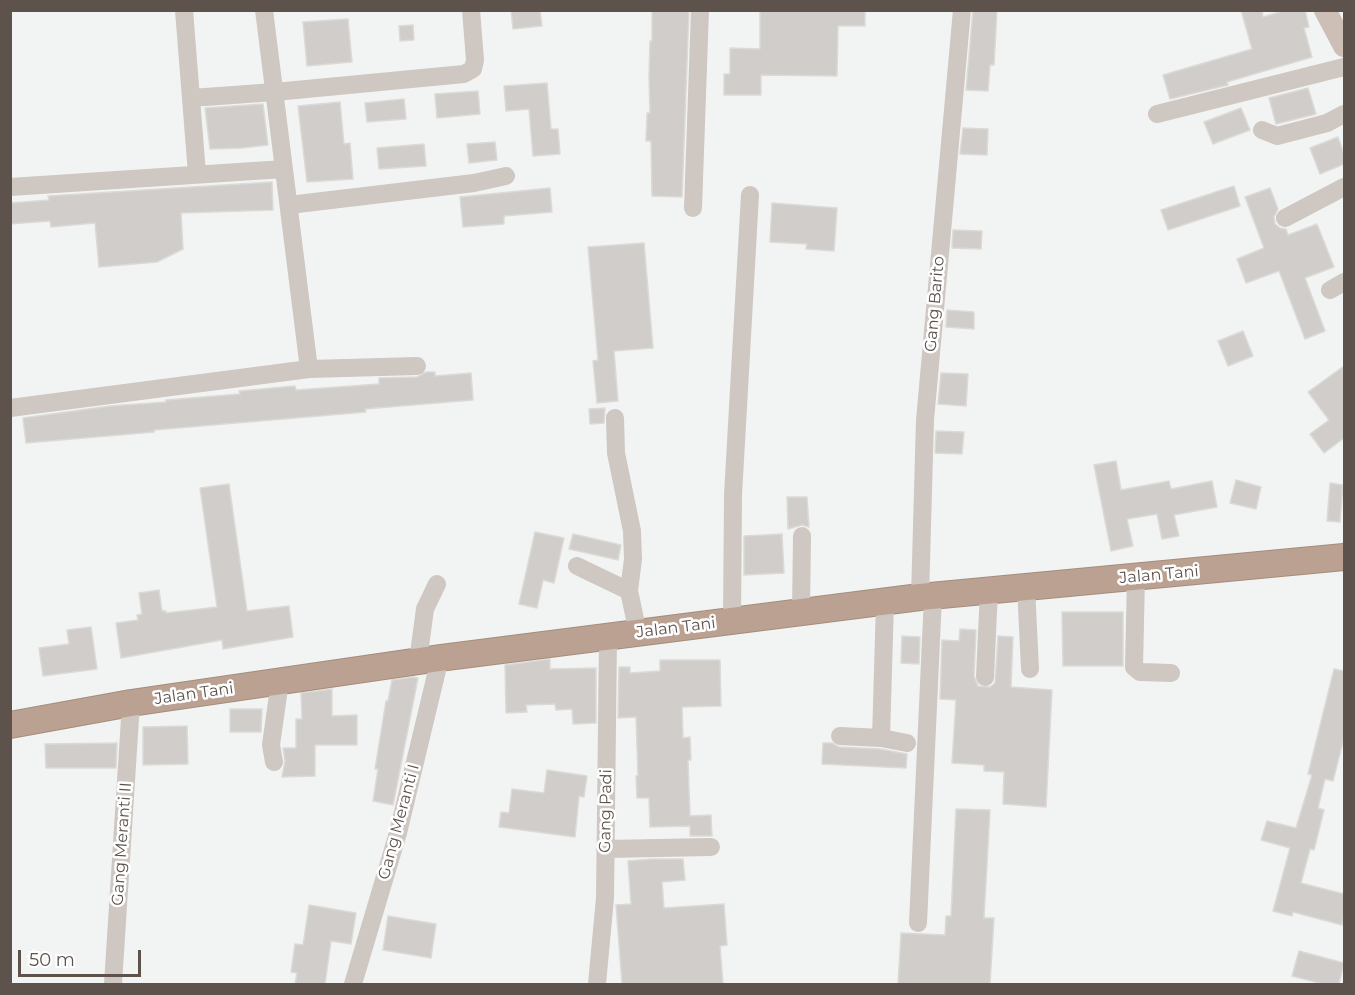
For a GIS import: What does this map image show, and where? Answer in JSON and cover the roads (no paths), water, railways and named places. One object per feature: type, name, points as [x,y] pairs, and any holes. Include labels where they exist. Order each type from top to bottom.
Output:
[{"type":"highway","name":"Jalan Tani","points":[[10,725],[131,703],[429,659],[801,612],[989,590],[1344,557]]},
{"type":"main road","points":[[1325,10],[1342,36]]},
{"type":"street","points":[[184,10],[197,174]]},
{"type":"street","points":[[264,10],[309,369]]},
{"type":"street","points":[[191,98],[464,74],[473,69],[475,60],[471,10]]},
{"type":"street","points":[[693,208],[700,10]]},
{"type":"street","name":"Gang Barito","points":[[918,923],[927,597],[925,420],[962,10]]},
{"type":"street","points":[[1157,114],[1344,67]]},
{"type":"street","points":[[1262,130],[1277,136],[1327,123],[1344,114]]},
{"type":"street","points":[[10,187],[284,169]]},
{"type":"street","points":[[289,204],[474,183],[506,176]]},
{"type":"street","points":[[1285,218],[1344,187]]},
{"type":"street","points":[[732,621],[734,495],[750,195]]},
{"type":"street","points":[[10,408],[309,369],[417,366]]},
{"type":"street","points":[[615,418],[616,453],[632,531],[633,559],[630,591],[638,633]]},
{"type":"street","points":[[801,612],[802,536]]},
{"type":"street","points":[[577,566],[630,591]]},
{"type":"street","points":[[1136,577],[1134,667],[1140,672],[1171,673]]},
{"type":"street","name":"Gang Meranti I","points":[[353,984],[398,833],[429,659],[426,609],[437,584]]},
{"type":"street","points":[[1026,587],[1030,669]]},
{"type":"street","points":[[985,677],[989,590]]},
{"type":"street","points":[[881,738],[885,602]]},
{"type":"street","name":"Gang Padi","points":[[597,984],[604,898],[608,637]]},
{"type":"street","points":[[274,762],[271,745],[280,681]]},
{"type":"street","name":"Gang Meranti II","points":[[112,984],[131,703]]},
{"type":"street","points":[[840,736],[881,738],[907,743]]},
{"type":"street","points":[[605,849],[711,847]]}]
